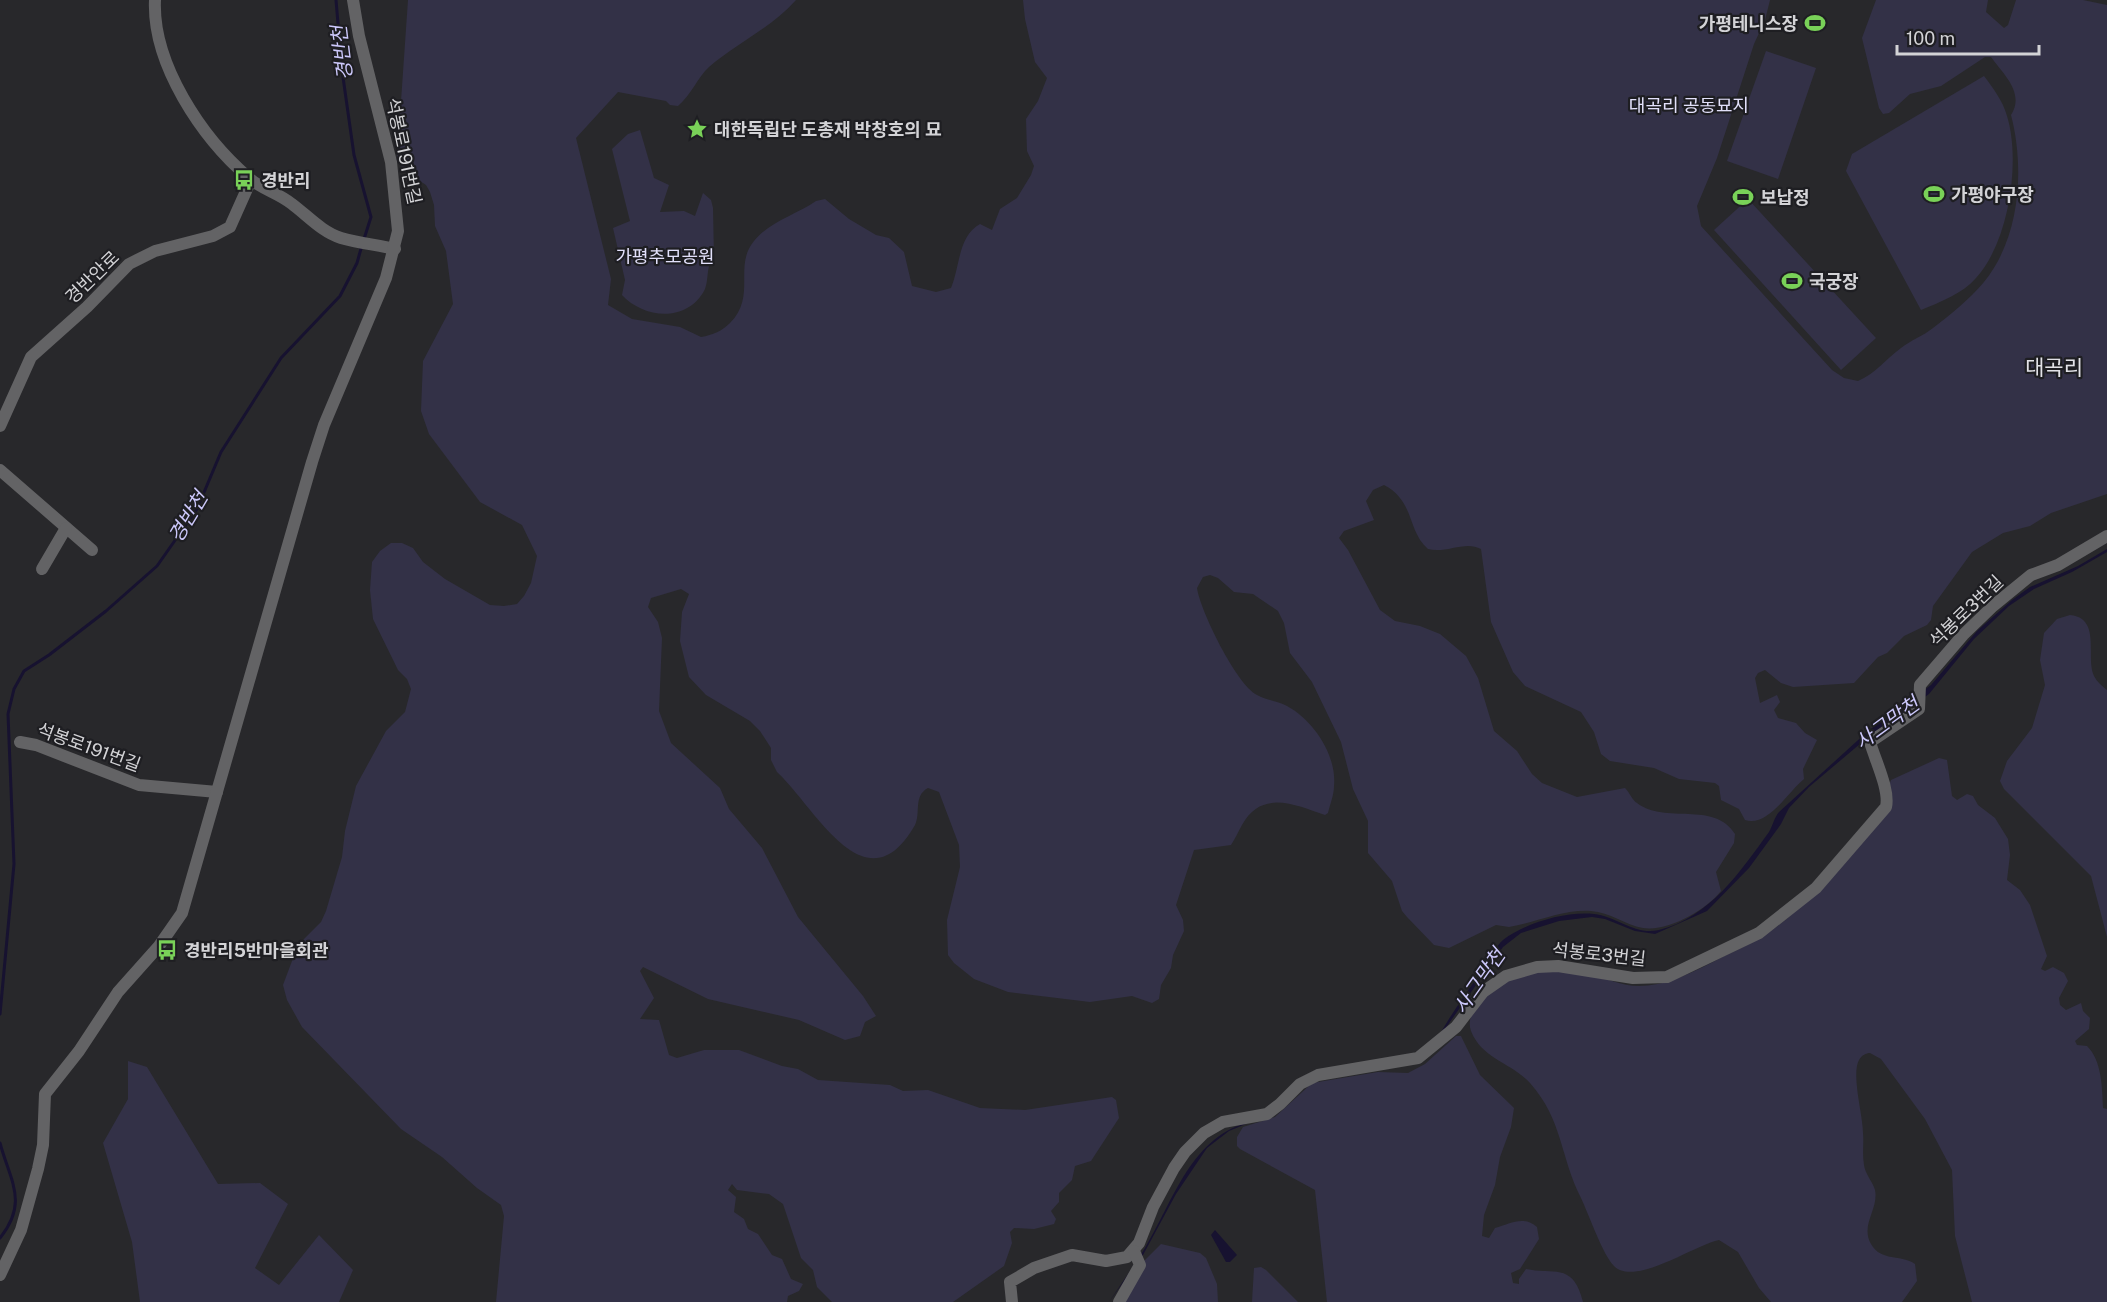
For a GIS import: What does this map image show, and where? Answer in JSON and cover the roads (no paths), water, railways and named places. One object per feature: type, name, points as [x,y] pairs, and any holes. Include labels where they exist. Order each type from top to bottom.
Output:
[{"type":"street","points":[[155,0],[158,30],[179,90],[209,139],[251,180],[290,202],[325,231],[341,238],[390,247]]},
{"type":"street","name":"석봉로191번길","points":[[0,1275],[21,1230],[38,1168],[44,1136],[45,1094],[79,1051],[118,992],[176,924],[190,889],[312,462],[324,425],[374,307],[399,215],[391,162],[359,36],[353,0]]},
{"type":"street","name":"경반안로","points":[[0,426],[3,411],[31,357],[87,307],[119,273],[154,251],[223,232],[236,219],[251,180]]},
{"type":"street","points":[[0,470],[92,550]]},
{"type":"street","points":[[42,569],[66,528]]},
{"type":"street","name":"석봉로3번길","points":[[1119,1302],[1174,1168],[1185,1152],[1204,1133],[1223,1122],[1267,1114],[1300,1084],[1318,1074],[1418,1058],[1456,1027],[1483,992],[1506,976],[1537,967],[1558,966],[1627,977],[1667,977],[1734,945],[1777,921],[1816,888],[1886,807],[1887,791],[1877,770],[1870,742],[1919,709],[1920,685],[1977,620],[2027,578],[2058,565],[2107,536]]},
{"type":"street","name":"석봉로191번길","points":[[20,742],[36,745],[139,785],[217,792]]},
{"type":"street","points":[[1012,1302],[1010,1282],[1034,1268],[1072,1255],[1118,1261],[1136,1256]]},
{"type":"water","name":"사그막천","points":[[2107,549],[2107,552],[2072,572],[2034,589],[2009,606],[1974,639],[1929,694],[1867,738],[1809,787],[1789,808],[1781,824],[1749,868],[1707,911],[1655,934],[1635,931],[1605,919],[1592,917],[1559,921],[1521,933],[1503,947],[1435,1043],[1498,945],[1523,928],[1559,916],[1594,914],[1642,930],[1659,930],[1677,924],[1709,904],[1747,862],[1769,832],[1779,812],[1868,731],[1931,685],[1977,631],[2030,587],[2078,566]]},
{"type":"water","points":[[1253,1121],[1229,1131],[1207,1148],[1176,1194],[1143,1255],[1109,1302],[1145,1248],[1176,1190],[1199,1155],[1214,1140],[1232,1129]]},
{"type":"water","points":[[1215,1230],[1237,1255],[1230,1262],[1226,1262],[1211,1235]]},
{"type":"waterway","name":"경반천","points":[[336,0],[342,70],[354,155],[371,217],[364,239]]},
{"type":"waterway","name":"경반천","points":[[0,1014],[14,864],[8,714],[14,689],[24,671],[49,655],[106,611],[157,566],[197,509],[221,452],[281,358],[340,296],[357,263],[362,245]]},
{"type":"waterway","name":"경반천","points":[[0,1143],[15,1191],[14,1213],[0,1238]]},
{"type":"place","name":"가평테니스장","points":[[1815,23]]},
{"type":"place","name":"대한독립단 도총재 박창호의 묘","points":[[697,129]]},
{"type":"place","name":"경반리","points":[[244,180]]},
{"type":"place","name":"가평야구장","points":[[1934,194]]},
{"type":"place","name":"보납정","points":[[1743,197]]},
{"type":"place","name":"국궁장","points":[[1792,281]]},
{"type":"place","name":"경반리5반마을회관","points":[[167,950]]},
{"type":"district","name":"대곡리","points":[[2054,367]]},
{"type":"park label","name":"대곡리 공동묘지","points":[[1689,105]]},
{"type":"park label","name":"가평추모공원","points":[[665,256]]}]
